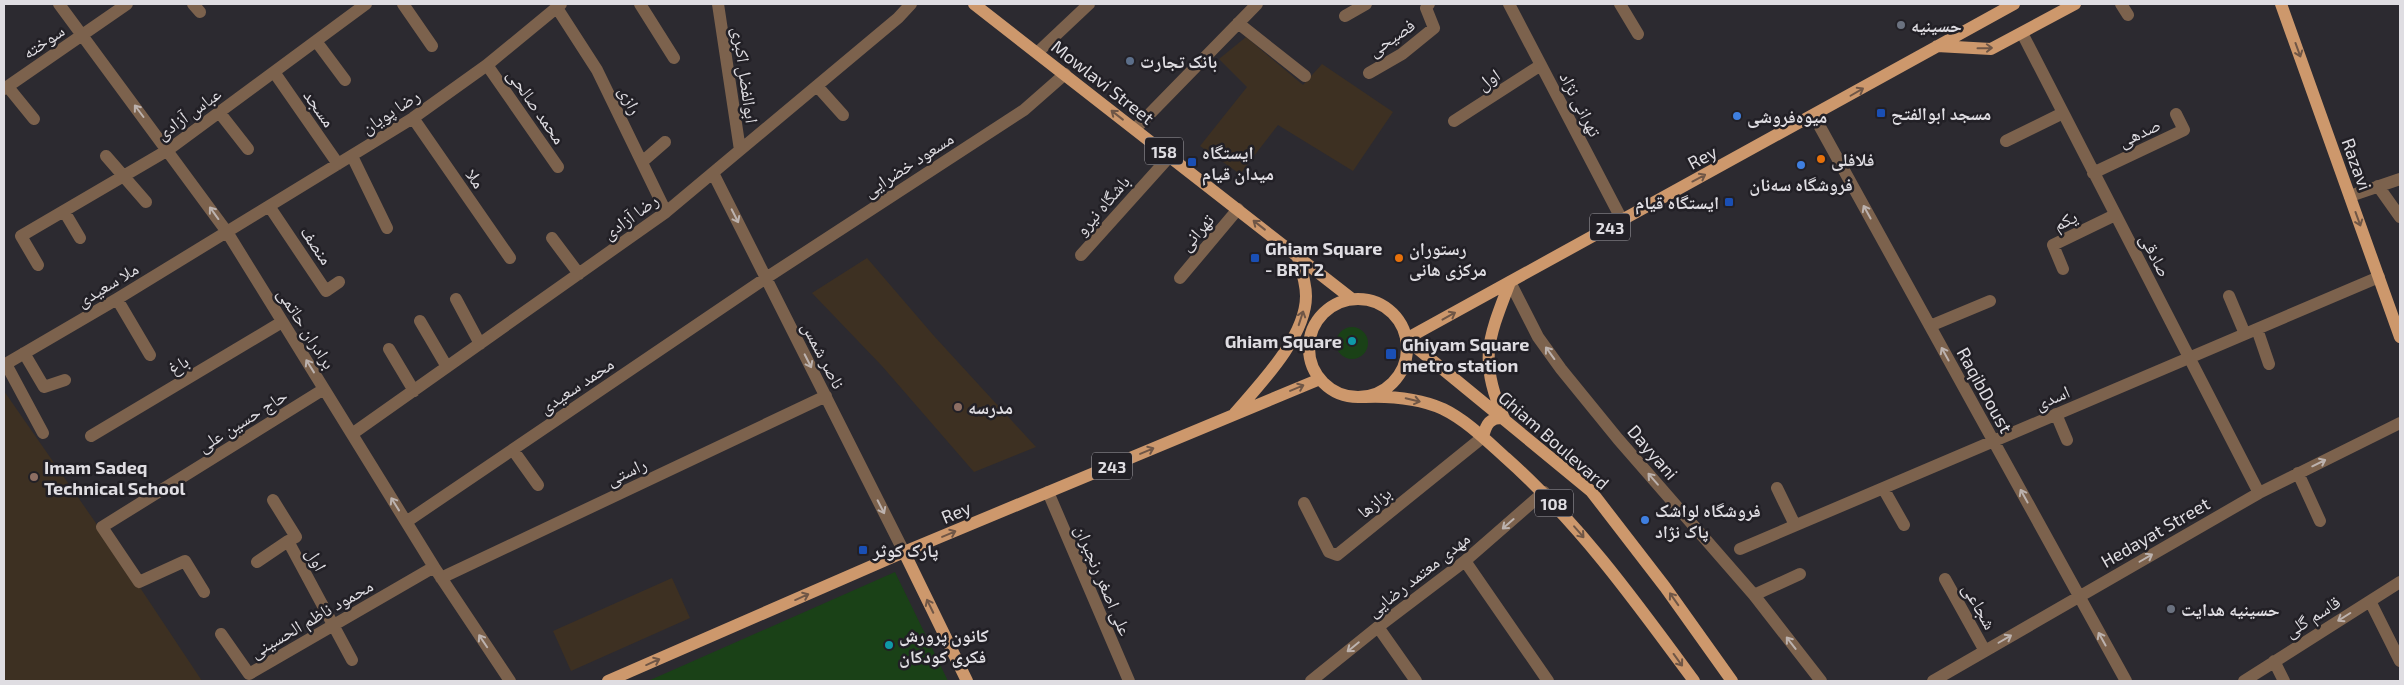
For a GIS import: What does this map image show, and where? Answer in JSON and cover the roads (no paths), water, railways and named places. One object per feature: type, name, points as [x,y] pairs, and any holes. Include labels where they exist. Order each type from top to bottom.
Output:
[{"type":"main road","name":"Mowlavi Street","points":[[974,4],[1038,52],[1352,299]]},
{"type":"main road","name":"Rey","points":[[1406,339],[1814,116],[2014,4]]},
{"type":"main road","points":[[1937,46],[1991,49],[2074,4]]},
{"type":"main road","name":"Razavi","points":[[2281,4],[2379,277],[2398,320],[2400,337]]},
{"type":"main road","points":[[1234,415],[1266,377],[1297,331],[1306,298],[1297,255]]},
{"type":"main road","points":[[1483,437],[1489,422],[1496,418],[1504,418],[1492,391],[1488,359],[1495,323],[1510,282]]},
{"type":"main road","points":[[1352,299],[1367,299],[1381,304],[1393,313],[1402,325],[1406,339],[1407,355],[1402,370],[1393,382],[1380,392],[1365,396],[1348,396],[1333,390],[1320,379],[1309,354],[1309,340],[1313,327],[1321,315],[1331,306],[1352,299]]},
{"type":"main road","name":"Ghiam Boulevard","points":[[1406,339],[1591,491],[1666,587],[1732,681]]},
{"type":"main road","name":"Rey","points":[[608,681],[904,552],[1320,379]]},
{"type":"main road","name":"108","points":[[1365,396],[1396,396],[1424,403],[1444,410],[1483,437],[1544,492],[1622,582],[1694,681]]},
{"type":"main road","points":[[904,552],[967,681]]},
{"type":"street","name":"برادران حاتمی","points":[[59,4],[227,232],[437,572],[510,681]]},
{"type":"street","name":"سوخته","points":[[6,88],[127,4]]},
{"type":"street","name":"عباس آزادی","points":[[38,265],[21,236],[168,150],[366,4]]},
{"type":"street","points":[[403,4],[432,46]]},
{"type":"street","points":[[640,4],[674,58]]},
{"type":"street","name":"ابوالفضل اکبری","points":[[718,4],[740,150]]},
{"type":"street","name":"رضا آزادی","points":[[352,434],[666,212],[898,18],[911,4]]},
{"type":"street","points":[[1038,52],[1089,4]]},
{"type":"street","points":[[1135,129],[1257,4]]},
{"type":"street","points":[[1345,16],[1366,4]]},
{"type":"street","name":"فصیحی","points":[[1369,73],[1402,54],[1434,28],[1426,8],[1429,4]]},
{"type":"street","name":"تهرانی نژاد","points":[[1509,4],[1622,220]]},
{"type":"street","points":[[1620,4],[1638,34]]},
{"type":"street","name":"رضا پویان","points":[[227,232],[413,118],[487,65],[559,6]]},
{"type":"street","name":"رازی","points":[[559,6],[597,70],[666,212]]},
{"type":"street","points":[[1238,23],[1305,76]]},
{"type":"street","name":"صادقی","points":[[2022,33],[2258,493]]},
{"type":"street","points":[[316,40],[345,80]]},
{"type":"street","name":"محمد صالحی","points":[[487,65],[558,167]]},
{"type":"street","name":"اول","points":[[1454,121],[1541,65]]},
{"type":"street","name":"مسجد","points":[[274,72],[338,164]]},
{"type":"street","name":"مسعود خضرایی","points":[[766,278],[1024,110],[1065,74]]},
{"type":"street","points":[[817,86],[843,115]]},
{"type":"street","points":[[6,88],[34,119]]},
{"type":"street","points":[[219,112],[248,149]]},
{"type":"street","points":[[2006,141],[2063,113]]},
{"type":"street","name":"صدهی","points":[[2093,173],[2184,130],[2176,114]]},
{"type":"street","name":"RaqibDoust","points":[[1814,116],[2126,681]]},
{"type":"street","name":"ملا","points":[[413,118],[510,258]]},
{"type":"street","points":[[642,162],[665,142]]},
{"type":"street","points":[[106,156],[146,202]]},
{"type":"street","points":[[352,156],[388,228]]},
{"type":"street","name":"باشگاه نیرو","points":[[1081,255],[1170,156]]},
{"type":"street","name":"ناصر شمس","points":[[713,173],[904,552]]},
{"type":"street","points":[[2350,196],[2400,179]]},
{"type":"street","points":[[2378,186],[2400,217]]},
{"type":"street","name":"منصف","points":[[269,206],[326,291],[339,282]]},
{"type":"street","name":"تهرانی","points":[[1180,278],[1238,210]]},
{"type":"street","points":[[64,211],[80,238]]},
{"type":"street","name":"یکم","points":[[2062,269],[2053,245],[2115,215]]},
{"type":"street","name":"ملا سعیدی","points":[[5,364],[227,232]]},
{"type":"street","points":[[552,238],[579,274]]},
{"type":"street","name":"اسدی","points":[[1740,549],[2379,277]]},
{"type":"street","name":"محمد سعیدی","points":[[406,522],[766,278]]},
{"type":"street","name":"Dayyani","points":[[1510,282],[1538,337],[1561,369],[1618,439],[1754,595],[1822,681]]},
{"type":"street","points":[[2229,296],[2269,364]]},
{"type":"street","points":[[117,299],[150,355]]},
{"type":"street","points":[[456,299],[480,344]]},
{"type":"street","points":[[1930,326],[1990,301]]},
{"type":"street","points":[[420,321],[447,367]]},
{"type":"street","name":"باغ","points":[[91,436],[282,322]]},
{"type":"street","points":[[389,349],[414,391]]},
{"type":"street","points":[[24,353],[44,387],[65,380]]},
{"type":"street","points":[[5,364],[43,434]]},
{"type":"street","name":"حاج حسین علی","points":[[204,592],[185,562],[139,582],[102,527],[324,389]]},
{"type":"street","name":"راستی","points":[[437,572],[826,396]]},
{"type":"street","points":[[2056,414],[2067,440]]},
{"type":"street","name":"Hedayat Street","points":[[1939,680],[1985,651],[2258,493],[2400,423]]},
{"type":"street","name":"بزازها","points":[[1304,503],[1329,552],[1337,555],[1483,437]]},
{"type":"street","points":[[513,450],[538,485]]},
{"type":"street","points":[[2298,473],[2320,521]]},
{"type":"street","points":[[1777,488],[1795,525]]},
{"type":"street","points":[[1883,488],[1904,525]]},
{"type":"street","name":"علی اصغر رنجبران","points":[[1048,492],[1129,681]]},
{"type":"street","name":"مهدی معتمد رضایی","points":[[1311,681],[1378,627],[1465,562],[1544,492]]},
{"type":"street","points":[[273,500],[296,537],[288,541]]},
{"type":"street","name":"اول","points":[[257,562],[288,541],[332,626],[352,660]]},
{"type":"street","points":[[1465,562],[1548,681]]},
{"type":"street","name":"محمود ناظم الحسینی","points":[[222,634],[249,674],[332,626],[437,572]]},
{"type":"street","points":[[1754,595],[1800,574]]},
{"type":"street","name":"شجاعی","points":[[1945,579],[1985,651]]},
{"type":"street","name":"قاسم گلی","points":[[2244,681],[2400,582]]},
{"type":"street","points":[[2370,601],[2400,661]]},
{"type":"street","points":[[1378,627],[1416,681]]},
{"type":"street","points":[[2274,661],[2284,681]]},
{"type":"place","name":"حسینیه","points":[[1901,25]]},
{"type":"place","name":"بانک تجارت","points":[[1130,61]]},
{"type":"place","name":"مسجد ابوالفتح","points":[[1881,113]]},
{"type":"place","name":"میوه‌فروشی","points":[[1737,116]]},
{"type":"place","name":"فلافلی","points":[[1821,159]]},
{"type":"place","name":"ایستگاه میدان قیام","points":[[1192,162]]},
{"type":"place","name":"فروشگاه سه‌نان","points":[[1801,165]]},
{"type":"place","name":"ایستگاه قیام","points":[[1729,202]]},
{"type":"place","name":"Ghiam Square - BRT 2","points":[[1255,258]]},
{"type":"place","name":"رستوران مرکزی هانی","points":[[1399,258]]},
{"type":"place","name":"Ghiam Square","points":[[1352,341]]},
{"type":"place","name":"Ghiyam Square metro station","points":[[1391,354]]},
{"type":"place","name":"مدرسه","points":[[958,407]]},
{"type":"place","name":"Imam Sadeq Technical School","points":[[34,477]]},
{"type":"place","name":"فروشگاه لواشک پاک نژاد","points":[[1645,520]]},
{"type":"place","name":"پارک کوثر","points":[[863,550]]},
{"type":"place","name":"حسینیه هدایت","points":[[2171,609]]},
{"type":"place","name":"کانون پرورش فکری کودکان","points":[[889,645]]}]
